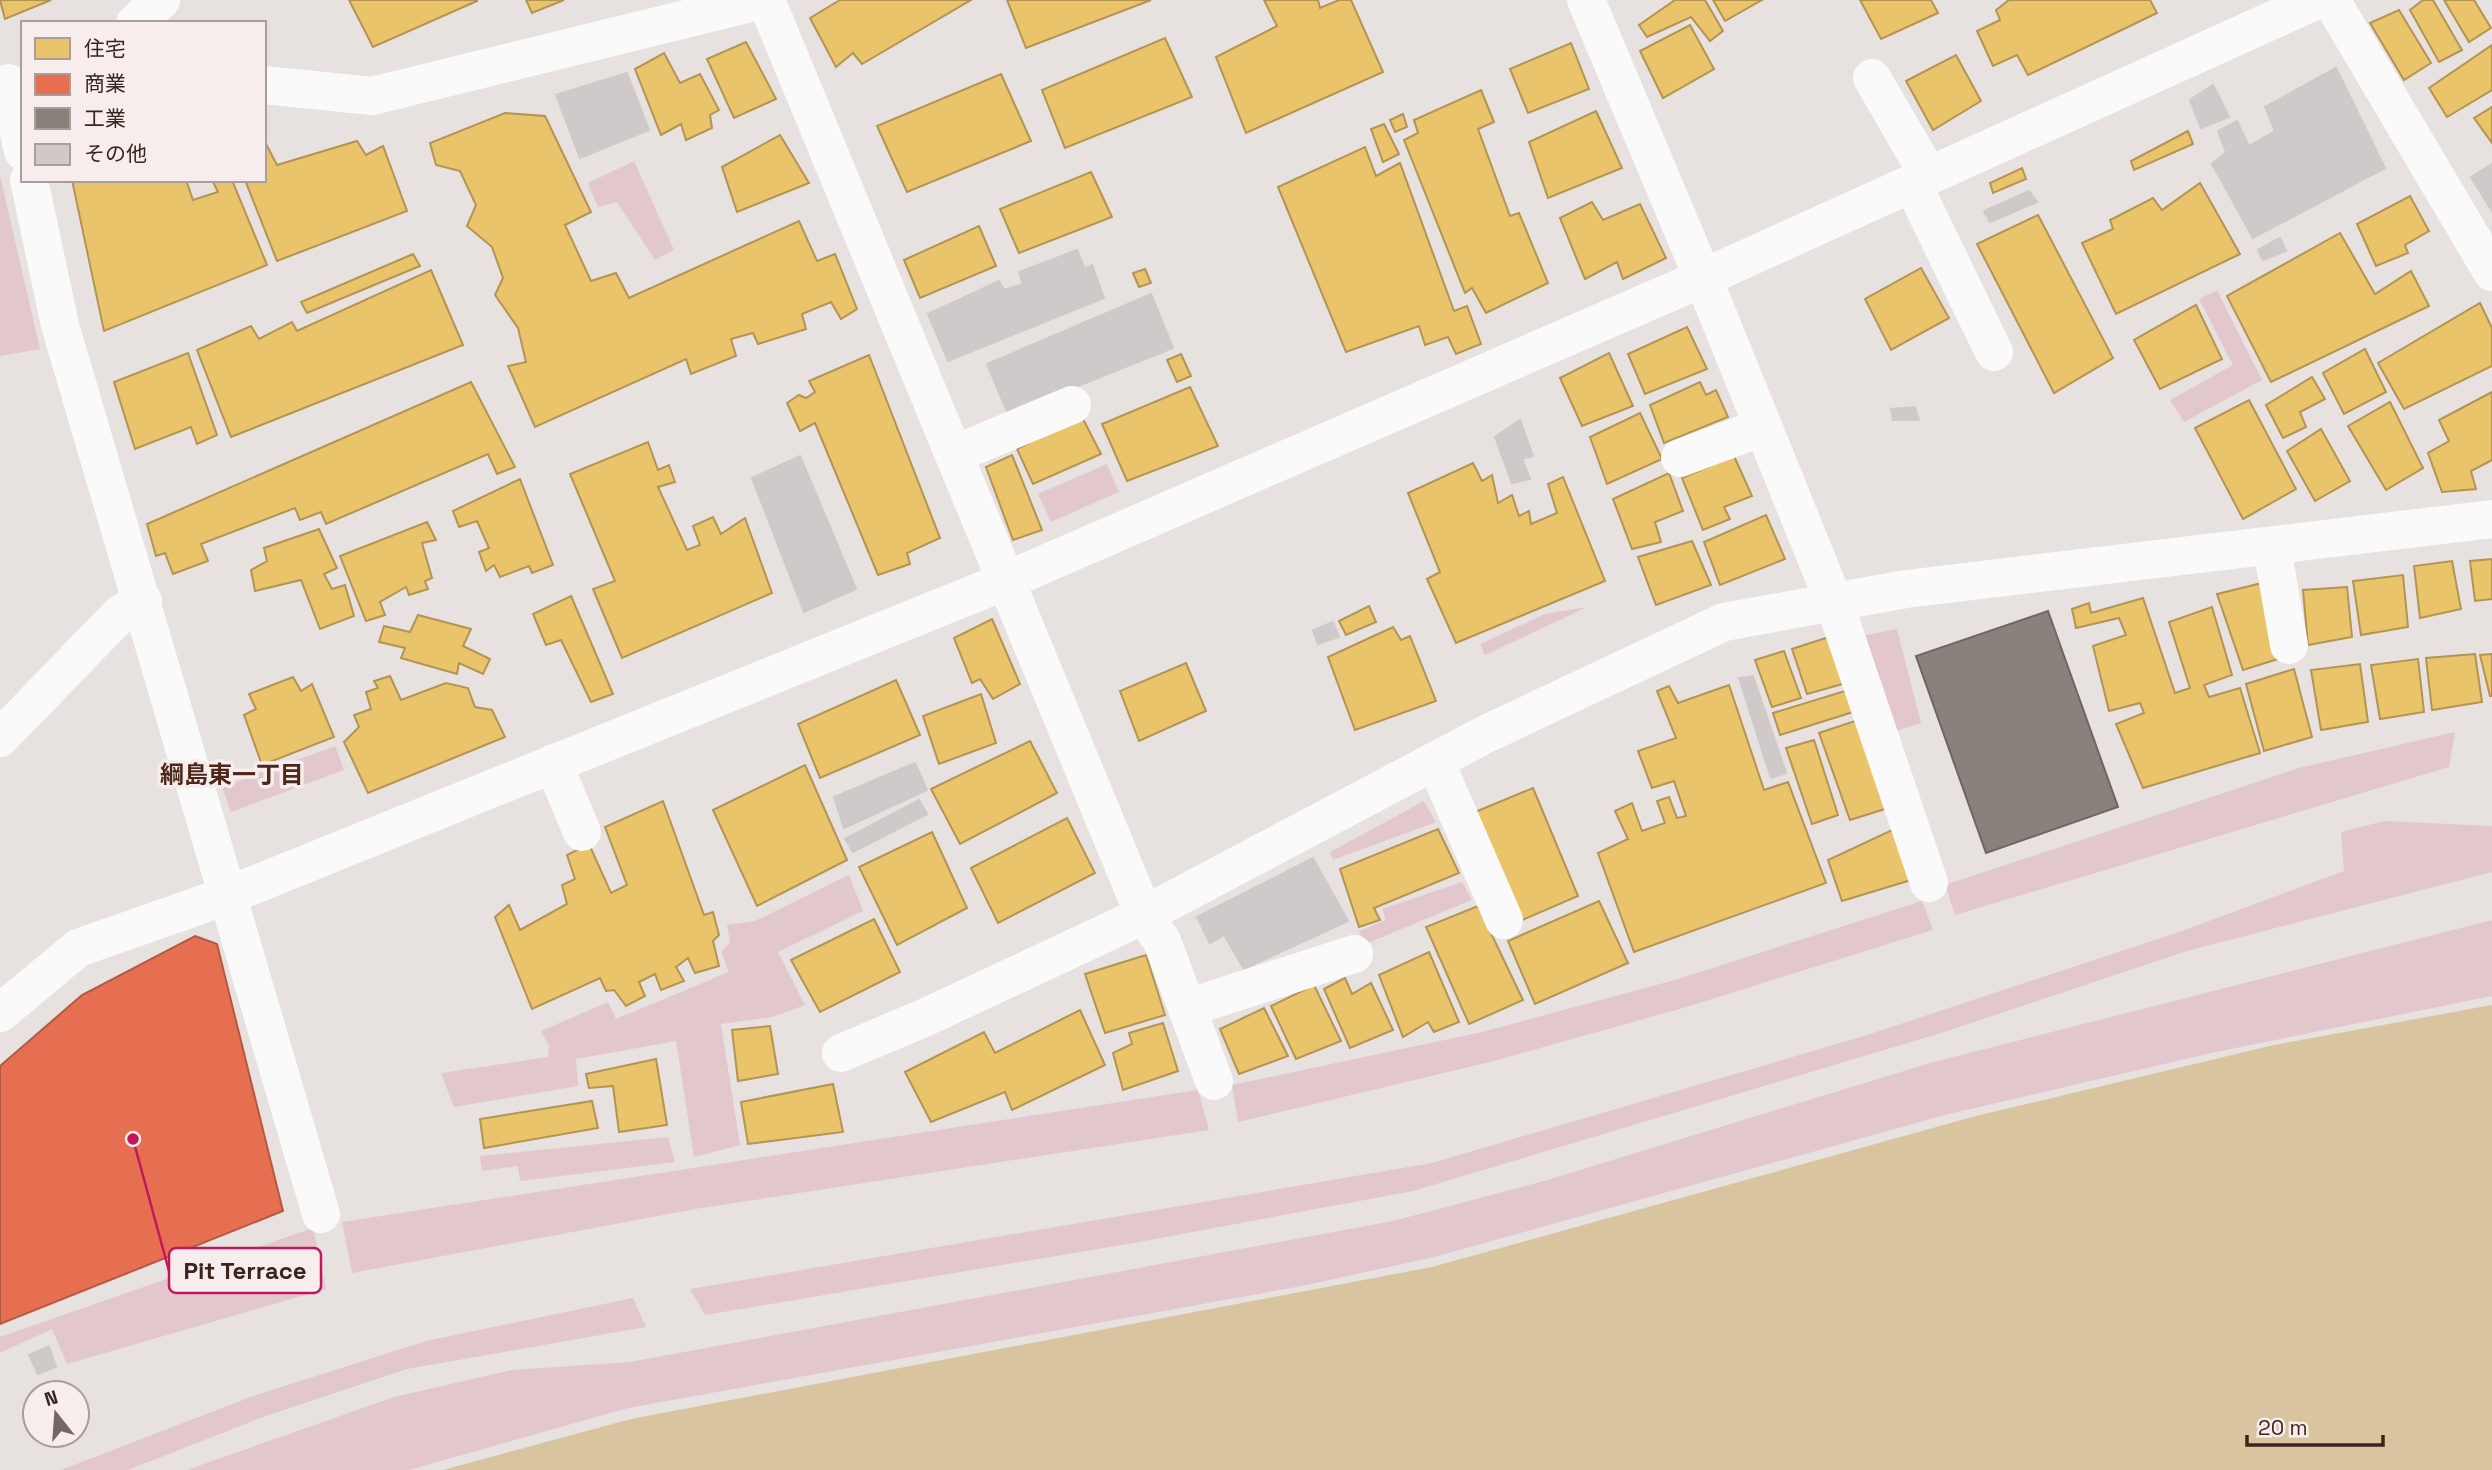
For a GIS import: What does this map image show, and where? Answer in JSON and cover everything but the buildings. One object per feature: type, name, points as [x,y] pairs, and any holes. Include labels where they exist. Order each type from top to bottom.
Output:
[{"type":"street","points":[[137,21],[161,0]]},
{"type":"street","points":[[266,85],[372,96],[764,0],[1008,580],[1144,915],[1162,941],[1214,1081]]},
{"type":"street","points":[[1586,0],[1703,278],[1834,602],[1929,883]]},
{"type":"street","points":[[0,1013],[78,948],[229,895],[1008,580],[1703,278],[2317,0]]},
{"type":"street","points":[[2331,0],[2492,272]]},
{"type":"street","points":[[1872,78],[1920,180],[1994,352]]},
{"type":"street","points":[[10,82],[21,140]]},
{"type":"street","points":[[29,182],[60,324],[321,1214]]},
{"type":"street","points":[[955,454],[1072,405]]},
{"type":"street","points":[[1680,458],[1763,428]]},
{"type":"street","points":[[841,1053],[924,1018],[1144,915],[1435,761],[1724,622],[1906,589],[2272,548],[2492,519]]},
{"type":"street","points":[[2272,548],[2289,645]]},
{"type":"street","points":[[0,738],[120,614],[143,601]]},
{"type":"street","points":[[1435,761],[1504,920]]},
{"type":"street","points":[[553,763],[582,832]]},
{"type":"street","points":[[1187,1008],[1354,954]]},
{"type":"shaded area","points":[[634,161],[674,250],[655,260],[617,202],[598,207],[588,183]]},
{"type":"shaded area","points":[[0,175],[40,349],[0,356]]},
{"type":"shaded area","points":[[2217,290],[2262,380],[2184,422],[2170,400],[2233,365],[2199,299]]},
{"type":"shaded area","points":[[1107,464],[1119,492],[1051,522],[1038,494]]},
{"type":"shaded area","points":[[1587,607],[1485,655],[1480,644],[1545,614]]},
{"type":"shaded area","points":[[1897,629],[1921,723],[1891,733],[1862,636]]},
{"type":"shaded area","points":[[2455,732],[2449,767],[1955,915],[1945,885],[2299,768]]},
{"type":"shaded area","points":[[335,746],[344,770],[231,812],[222,787]]},
{"type":"shaded area","points":[[1424,801],[1436,822],[1333,860],[1330,852]]},
{"type":"shaded area","points":[[2384,821],[2492,826],[2492,872],[2187,951],[1941,1033],[1413,1191],[1139,1242],[705,1315],[690,1289],[1432,1163],[1864,1036],[2179,932],[2344,871],[2341,832]]},
{"type":"shaded area","points":[[849,875],[863,911],[778,952],[805,1005],[773,1017],[721,1024],[740,1145],[694,1157],[676,1041],[576,1059],[578,1086],[454,1107],[441,1073],[548,1057],[549,1046],[541,1031],[608,1002],[616,1019],[729,972],[721,952],[730,942],[727,925],[755,921]]},
{"type":"shaded area","points":[[1462,882],[1472,900],[1365,944],[1359,931],[1386,920],[1382,909]]},
{"type":"shaded area","points":[[1922,901],[1933,930],[1683,1008],[1494,1061],[1238,1122],[1232,1085],[1482,1032],[1675,980]]},
{"type":"shaded area","points":[[2492,920],[2492,996],[2211,1053],[1945,1115],[1434,1257],[1302,1286],[628,1408],[409,1470],[187,1470],[394,1397],[512,1370],[630,1362],[1393,1221],[1544,1181],[1930,1063]]},
{"type":"shaded area","points":[[2492,1005],[2492,1470],[443,1470],[631,1419],[1432,1267],[1976,1116],[2274,1045]]},
{"type":"shaded area","points":[[1198,1090],[1209,1130],[695,1209],[352,1273],[342,1222]]},
{"type":"shaded area","points":[[668,1137],[675,1162],[520,1181],[518,1166],[482,1171],[480,1156]]},
{"type":"shaded area","points":[[313,1228],[326,1289],[67,1364],[52,1329],[0,1353],[0,1337]]},
{"type":"shaded area","points":[[633,1298],[646,1327],[407,1369],[263,1417],[128,1470],[61,1470],[253,1396],[426,1341]]},
{"type":"place","name":"Pit Terrace","points":[[133,1139]]},
{"type":"district","name":"綱島東一丁目","points":[[232,775]]}]
